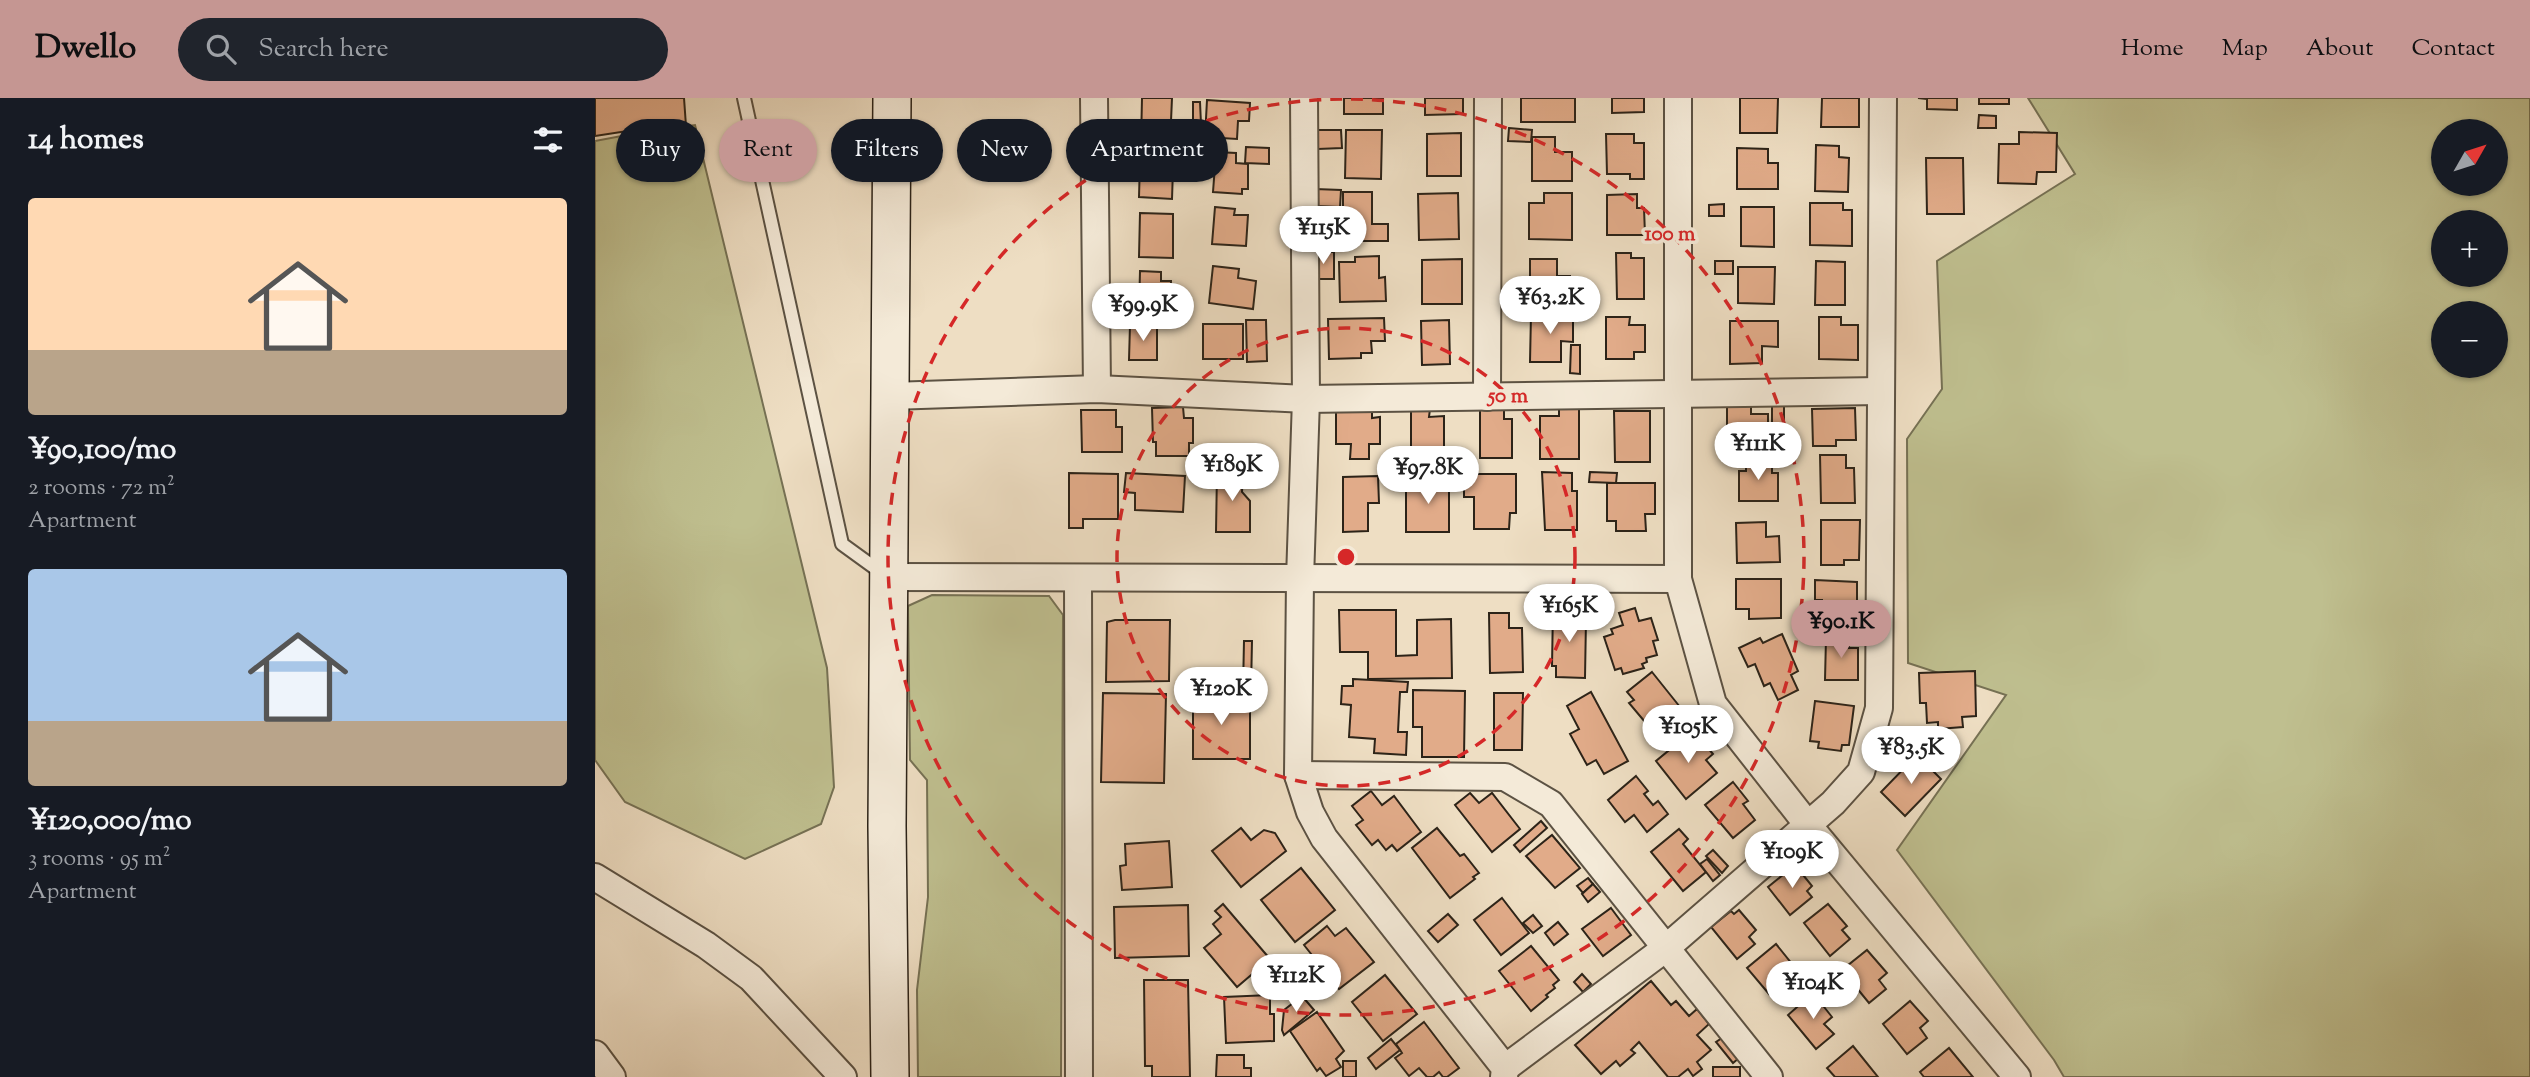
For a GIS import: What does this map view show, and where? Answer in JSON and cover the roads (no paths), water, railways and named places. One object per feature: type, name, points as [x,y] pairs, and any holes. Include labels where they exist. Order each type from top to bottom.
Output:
[{"type":"street","points":[[890,1077],[887,826],[892,98]]},
{"type":"street","points":[[1094,98],[1097,389]]},
{"type":"street","points":[[1304,98],[1306,399],[1300,579],[1298,775],[1310,812],[1324,838],[1504,1072],[1665,948],[1833,803],[1861,772],[1879,708],[1883,98]]},
{"type":"street","points":[[1487,397],[1488,98]]},
{"type":"street","points":[[1678,98],[1678,579],[1713,704],[1808,825],[2017,1077]]},
{"type":"street","points":[[891,396],[1097,389],[1306,399],[1880,391]]},
{"type":"street","points":[[888,577],[1678,579]]},
{"type":"street","points":[[1078,578],[1079,1077]]},
{"type":"street","points":[[1298,775],[1505,777],[1551,804],[1769,1077]]},
{"type":"street","points":[[595,877],[706,945],[751,978],[843,1077]]},
{"type":"street","points":[[595,1054],[612,1077]]},
{"type":"lane","points":[[744,98],[842,544],[888,577]]}]
